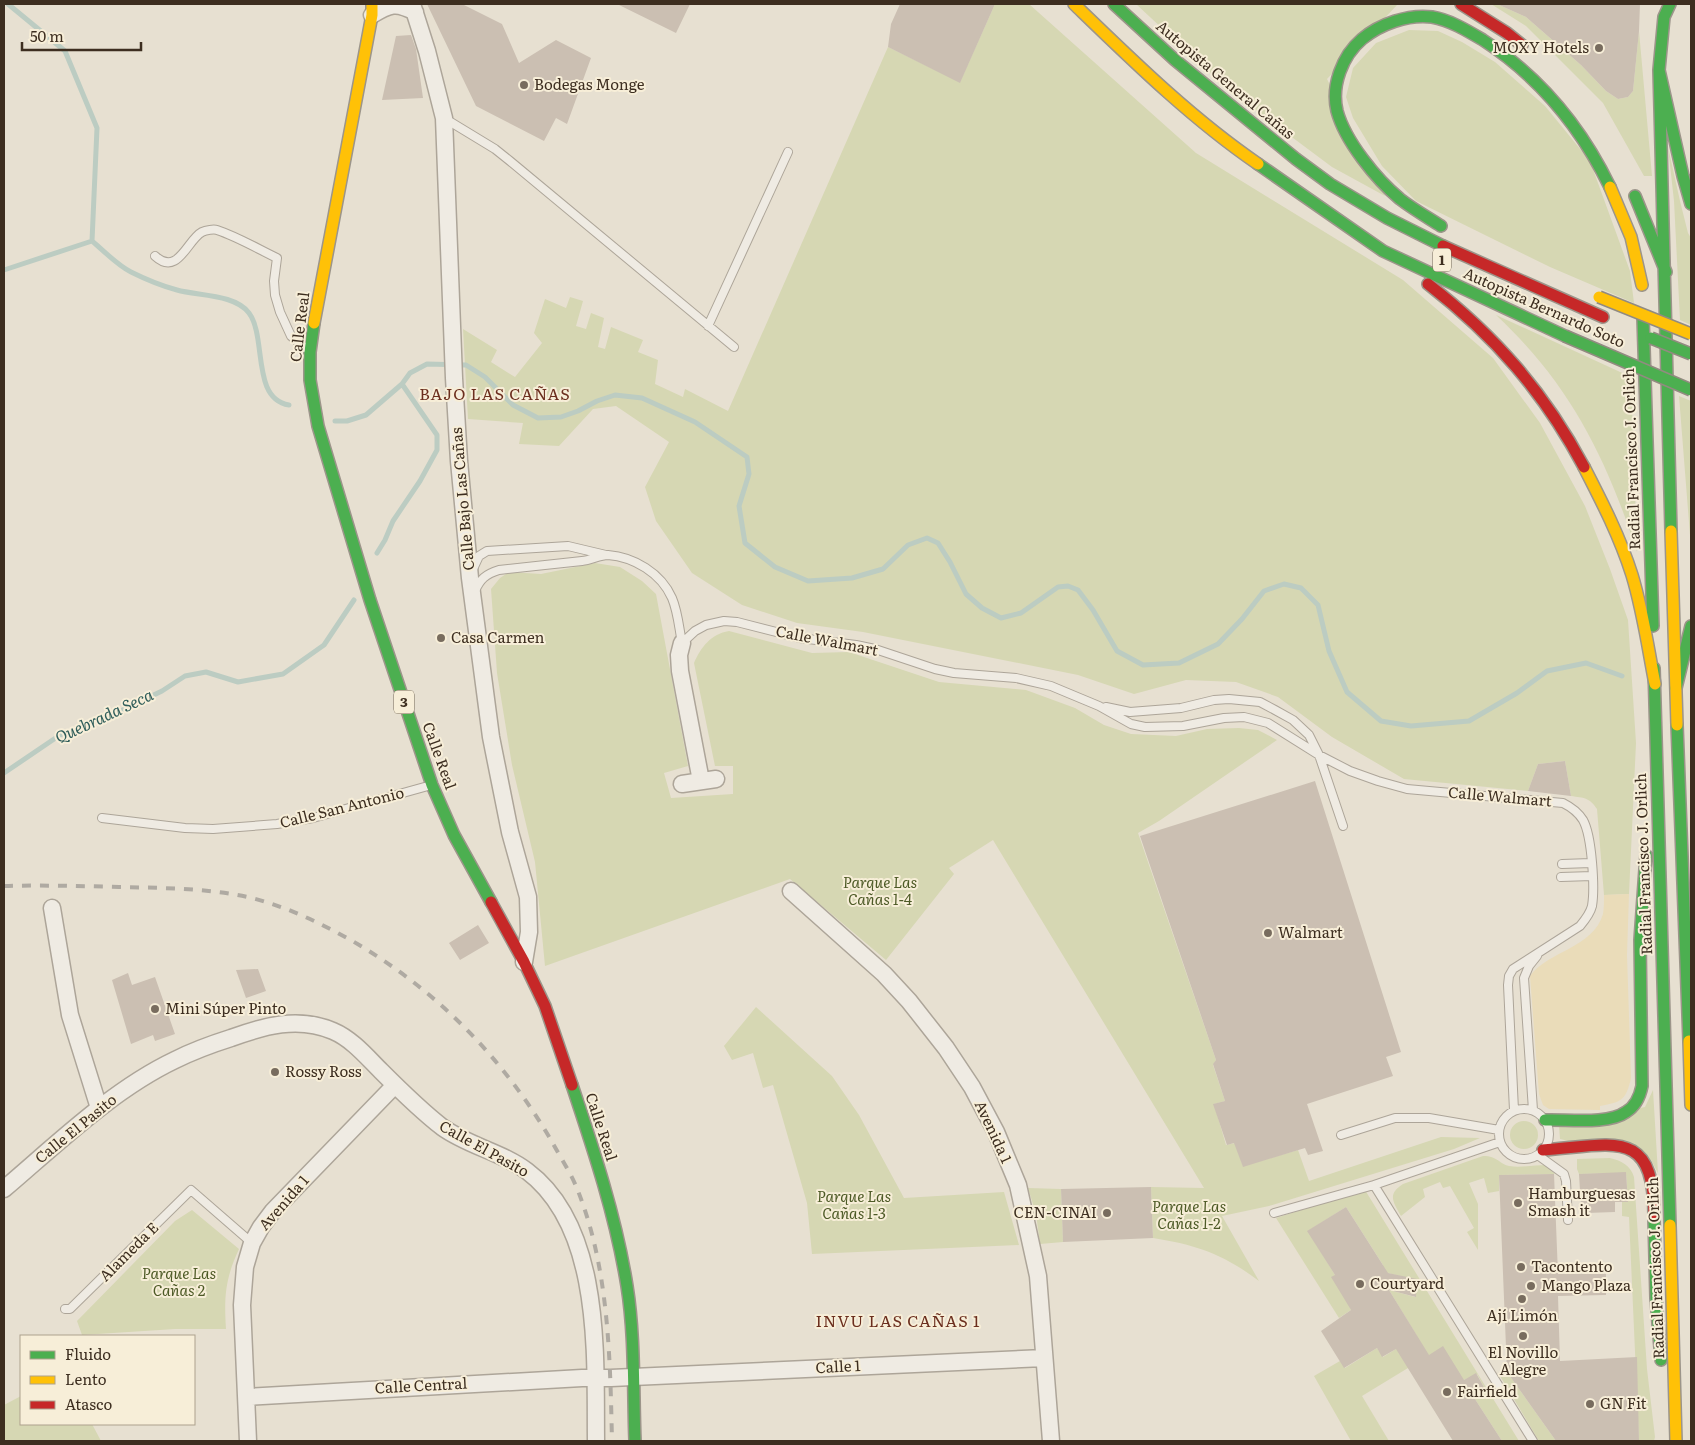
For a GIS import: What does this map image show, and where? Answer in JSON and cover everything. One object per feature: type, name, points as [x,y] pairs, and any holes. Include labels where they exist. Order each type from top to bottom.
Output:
[{"type":"main road","name":"1","points":[[1074,4],[1183,105],[1235,148],[1285,182],[1347,213]]},
{"type":"main road","name":"Autopista General Cañas","points":[[1114,4],[1175,60],[1296,159],[1330,184],[1387,218]]},
{"type":"main road","points":[[1461,4],[1508,33],[1532,54]]},
{"type":"main road","points":[[1670,4],[1664,17],[1659,70],[1691,204]]},
{"type":"main road","name":"Calle Real","points":[[372,9],[315,315],[310,352],[310,380],[318,426],[370,600],[432,785],[454,835],[524,962],[544,1006],[590,1138],[608,1197],[627,1286],[635,1441]]},
{"type":"main road","points":[[1654,13],[1659,70],[1666,272],[1676,688],[1691,1105]]},
{"type":"main road","name":"Radial Francisco J. Orlich","points":[[1386,202],[1445,228],[1399,198],[1377,177],[1344,128],[1337,112],[1336,98],[1341,68],[1347,55],[1359,40],[1375,30],[1401,20],[1427,17],[1457,25],[1493,45],[1542,87],[1584,138],[1611,186],[1630,231],[1642,295],[1655,684],[1675,1441]]},
{"type":"main road","name":"Autopista General Cañas","points":[[1296,159],[1365,193]]},
{"type":"main road","name":"Autopista Bernardo Soto","points":[[1285,182],[1383,251],[1566,336],[1691,390]]},
{"type":"main road","points":[[1630,184],[1666,272]]},
{"type":"main road","name":"Autopista Bernardo Soto","points":[[1387,218],[1465,257],[1607,319]]},
{"type":"main road","points":[[1383,251],[1458,307],[1494,340],[1517,364],[1575,447],[1608,513],[1636,589],[1655,684]]},
{"type":"main road","points":[[1595,295],[1691,334]]},
{"type":"main road","name":"Autopista Bernardo Soto","points":[[1630,328],[1691,354]]},
{"type":"main road","name":"Autopista Bernardo Soto","points":[[1629,344],[1682,366]]},
{"type":"main road","points":[[1676,688],[1691,626]]},
{"type":"main road","points":[[1545,1120],[1618,1116],[1632,1108],[1641,1093],[1640,940],[1655,722]]},
{"type":"main road","points":[[1540,1153],[1615,1145],[1626,1146],[1636,1150],[1644,1161],[1649,1172],[1653,1202],[1656,1327],[1675,1441]]},
{"type":"street","points":[[372,9],[384,8],[394,4],[413,8]]},
{"type":"street","name":"Calle Bajo Las Cañas","points":[[413,8],[444,118],[454,378],[459,461],[470,578],[492,745],[510,832],[528,896],[529,932],[524,962]]},
{"type":"street","points":[[682,643],[679,655],[680,671],[708,780],[682,784]]},
{"type":"street","name":"Avenida 1","points":[[791,891],[884,974],[909,1002],[946,1048],[972,1087],[996,1132],[1018,1185],[1038,1276],[1051,1441]]},
{"type":"street","points":[[52,908],[70,1014],[99,1108]]},
{"type":"street","name":"Calle El Pasito","points":[[4,1189],[99,1108],[174,1060],[249,1031],[281,1023],[308,1023],[334,1031],[354,1044],[429,1117],[450,1132],[526,1170],[541,1182],[556,1200],[570,1225],[581,1256],[589,1294],[596,1377],[596,1441]]},
{"type":"street","name":"Avenida 1","points":[[248,1441],[242,1305],[245,1267],[252,1243],[273,1211],[395,1085]]},
{"type":"street","name":"Calle 1","points":[[596,1377],[1044,1358]]},
{"type":"street","name":"Calle Central","points":[[247,1397],[596,1377]]},
{"type":"lane","points":[[444,118],[510,161],[734,346]]},
{"type":"lane","points":[[708,326],[788,152]]},
{"type":"lane","points":[[155,256],[161,261],[166,262],[177,260],[202,232],[215,229],[277,258],[274,281],[275,295],[280,312],[291,336],[310,352]]},
{"type":"lane","points":[[470,578],[476,561],[487,551],[568,546],[630,560],[654,574],[664,584],[676,610],[682,643]]},
{"type":"lane","points":[[473,595],[479,582],[488,574],[494,572],[591,560],[607,555]]},
{"type":"lane","name":"Calle Walmart","points":[[682,643],[695,631],[706,625],[724,621],[737,622],[800,638],[875,649],[954,674],[1008,677],[1035,682],[1067,691],[1099,706],[1130,724],[1145,727],[1183,726],[1224,718],[1244,717],[1268,723],[1319,755],[1350,771],[1406,789],[1563,803],[1573,808],[1583,819],[1588,830],[1594,887],[1592,908],[1580,926],[1513,969],[1509,976],[1514,1110]]},
{"type":"lane","name":"Calle Walmart","points":[[1099,706],[1130,712],[1181,708],[1214,700],[1229,699],[1260,702],[1294,720],[1309,735],[1319,755]]},
{"type":"lane","points":[[1319,755],[1343,826]]},
{"type":"lane","name":"Calle San Antonio","points":[[102,818],[185,828],[278,824],[313,818],[432,785]]},
{"type":"lane","points":[[1562,864],[1591,863]]},
{"type":"lane","points":[[1561,877],[1592,876]]},
{"type":"lane","name":"Calle Walmart","points":[[1533,1110],[1524,978],[1529,966],[1541,950]]},
{"type":"lane","points":[[1514,1110],[1533,1110],[1545,1120],[1549,1127],[1549,1136],[1540,1153],[1525,1159],[1517,1158],[1510,1154],[1500,1142],[1499,1130],[1504,1119],[1514,1110]]},
{"type":"lane","points":[[1341,1135],[1395,1118],[1429,1118],[1499,1130]]},
{"type":"lane","points":[[1274,1213],[1374,1185],[1500,1142]]},
{"type":"lane","points":[[1540,1153],[1564,1174],[1568,1220]]},
{"type":"lane","points":[[1374,1185],[1533,1441]]},
{"type":"lane","name":"Alameda E","points":[[65,1309],[70,1309],[191,1190],[252,1243]]},
{"type":"green space","points":[[995,4],[1029,4],[1196,153],[1403,280],[1493,358],[1540,423],[1585,506],[1628,620],[1636,743],[1629,894],[1604,895],[1597,809],[1589,800],[1571,796],[1565,761],[1538,764],[1528,791],[1404,779],[1332,737],[1278,697],[1236,682],[1186,680],[1134,694],[1078,675],[863,632],[797,623],[742,605],[692,573],[656,521],[645,487],[669,442],[616,406],[593,409],[559,446],[519,444],[523,423],[468,419],[463,329],[497,350],[491,362],[515,377],[542,343],[534,333],[545,299],[566,308],[570,297],[583,301],[576,326],[586,329],[591,313],[604,318],[598,347],[605,349],[611,327],[643,340],[638,352],[658,360],[655,384],[683,397],[685,389],[728,411],[888,47],[960,82]]},
{"type":"green space","points":[[1136,4],[1398,4],[1327,79],[1385,196],[1332,167],[1253,108],[1209,72]]},
{"type":"green space","points":[[1491,4],[1497,4],[1526,17],[1581,65],[1606,91],[1618,99],[1628,97],[1633,91],[1639,31],[1652,176],[1644,176],[1603,103],[1526,26]]},
{"type":"green space","points":[[1409,30],[1438,31],[1462,42],[1495,62],[1545,106],[1590,161],[1630,271],[1634,303],[1550,267],[1416,201],[1382,166],[1353,118],[1346,97],[1353,68],[1376,43]]},
{"type":"green space","points":[[1668,147],[1688,233],[1691,238],[1691,325],[1680,320],[1674,201]]},
{"type":"green space","points":[[1496,315],[1631,377],[1637,552],[1612,485],[1583,424],[1545,368]]},
{"type":"green space","points":[[1679,396],[1691,401],[1691,548]]},
{"type":"green space","points":[[595,563],[620,567],[642,581],[656,594],[688,766],[664,773],[671,798],[733,794],[733,766],[715,766],[694,663],[707,642],[717,635],[729,631],[812,653],[849,652],[939,682],[1026,690],[1075,708],[1104,725],[1131,734],[1176,736],[1207,729],[1239,728],[1258,730],[1277,740],[1159,821],[1138,833],[1216,1060],[1213,1065],[1225,1101],[1214,1104],[1226,1145],[1235,1143],[1243,1166],[1298,1150],[1309,1181],[1441,1137],[1480,1138],[1454,1149],[1269,1206],[1222,1216],[1259,1281],[1221,1257],[1209,1252],[1153,1238],[1151,1187],[1204,1188],[993,840],[949,868],[954,874],[886,960],[790,879],[545,966],[535,862],[512,765],[497,673],[491,589],[500,578],[509,572],[541,574]]},
{"type":"green space","name":"Parque Las Cañas 1-3","points":[[756,1007],[832,1076],[859,1115],[904,1198],[1004,1192],[1019,1245],[812,1254],[807,1203],[773,1085],[763,1088],[753,1053],[732,1060],[724,1046]]},
{"type":"green space","points":[[1653,1090],[1658,1173],[1651,1160],[1560,1139],[1559,1125],[1645,1107]]},
{"type":"green space","points":[[1524,1121],[1534,1125],[1538,1135],[1534,1145],[1524,1149],[1514,1145],[1510,1135],[1514,1125]]},
{"type":"green space","points":[[1483,1156],[1492,1157],[1509,1166],[1546,1165],[1555,1174],[1499,1175],[1499,1191],[1488,1193],[1484,1178],[1469,1183],[1478,1204],[1478,1250],[1467,1232],[1474,1228],[1450,1186],[1443,1188],[1440,1182],[1423,1189],[1425,1197],[1401,1216],[1394,1202],[1393,1195],[1403,1184]]},
{"type":"green space","points":[[1610,1158],[1625,1164],[1634,1177],[1647,1369],[1654,1441],[1639,1441],[1629,1217],[1622,1216],[1622,1202],[1628,1201],[1626,1173],[1579,1174],[1577,1169],[1577,1159]]},
{"type":"green space","points":[[1028,1188],[1061,1189],[1063,1242],[1040,1244],[1036,1214]]},
{"type":"green space","points":[[1365,1190],[1519,1441],[1502,1441],[1473,1396],[1485,1389],[1477,1374],[1464,1380],[1408,1368],[1362,1396],[1389,1441],[1351,1441],[1314,1376],[1340,1361],[1345,1368],[1377,1348],[1383,1357],[1417,1336],[1389,1290],[1415,1297],[1417,1280],[1375,1270],[1383,1265],[1346,1207],[1308,1231],[1335,1275],[1351,1310],[1339,1318],[1276,1218]]},
{"type":"green space","name":"Parque Las Cañas 2","points":[[192,1210],[239,1249],[226,1288],[226,1329],[175,1329],[82,1335],[77,1321],[175,1221]]},
{"type":"green space","points":[[1507,1372],[1556,1441],[1539,1441],[1500,1376]]},
{"type":"green space","points":[[20,1397],[20,1425],[93,1425],[101,1441],[4,1441],[4,1405]]},
{"type":"sand","points":[[1629,894],[1627,955],[1631,1078],[1627,1091],[1622,1099],[1600,1106],[1600,1110],[1549,1109],[1543,1105],[1539,1094],[1530,976],[1548,961],[1590,935],[1598,925],[1603,914],[1604,895]]},
{"type":"building","name":"Bodegas Monge","points":[[427,4],[462,4],[502,24],[519,63],[556,40],[591,58],[567,124],[556,118],[544,141],[476,106]]},
{"type":"building","points":[[617,4],[690,4],[676,33]]},
{"type":"building","points":[[900,4],[995,4],[960,83],[888,47],[891,24]]},
{"type":"building","name":"MOXY Hotels","points":[[1497,4],[1640,4],[1633,91],[1628,97],[1618,99],[1606,91],[1581,65],[1526,17]]},
{"type":"building","points":[[411,35],[416,49],[423,98],[382,100],[396,36]]},
{"type":"building","points":[[1565,761],[1571,796],[1528,791],[1538,764]]},
{"type":"building","name":"Walmart","points":[[1315,781],[1401,1052],[1386,1057],[1393,1076],[1307,1104],[1323,1151],[1308,1155],[1305,1148],[1243,1167],[1234,1143],[1227,1145],[1213,1104],[1225,1101],[1213,1064],[1216,1060],[1140,836]]},
{"type":"building","points":[[478,925],[489,943],[460,960],[449,943]]},
{"type":"building","points":[[258,969],[266,991],[246,998],[236,970]]},
{"type":"building","points":[[128,973],[132,985],[155,977],[175,1034],[155,1041],[153,1035],[131,1044],[112,980]]},
{"type":"building","points":[[1626,1172],[1628,1202],[1615,1202],[1615,1212],[1586,1213],[1586,1208],[1581,1208],[1579,1174]]},
{"type":"building","name":"Mango Plaza","points":[[1554,1174],[1558,1274],[1606,1274],[1606,1295],[1558,1296],[1560,1361],[1637,1357],[1639,1441],[1556,1441],[1507,1372],[1499,1175]]},
{"type":"building","name":"CEN-CINAI","points":[[1151,1187],[1153,1238],[1063,1242],[1061,1189]]},
{"type":"building","points":[[1346,1207],[1388,1273],[1417,1279],[1416,1297],[1389,1290],[1429,1355],[1443,1346],[1464,1380],[1476,1373],[1485,1389],[1473,1396],[1502,1441],[1453,1441],[1396,1349],[1382,1357],[1377,1348],[1344,1368],[1321,1331],[1351,1310],[1331,1277],[1335,1275],[1307,1231]]},
{"type":"waterway","points":[[8,4],[65,51],[97,128],[92,241],[121,266],[142,277],[177,290],[226,299],[243,307],[249,313],[254,324],[258,337],[264,380],[269,391],[277,400],[289,405]]},
{"type":"waterway","points":[[4,270],[92,241]]},
{"type":"waterway","points":[[335,421],[347,421],[366,415],[402,384],[410,373],[427,364],[466,365],[485,377],[513,405],[538,418],[561,417],[615,395],[642,398],[695,422],[747,457],[749,474],[739,506],[745,543],[775,567],[808,581],[852,578],[883,569],[908,545],[927,538],[938,543],[966,594],[982,608],[1001,618],[1021,613],[1058,587],[1068,586],[1078,590],[1093,610],[1117,651],[1143,665],[1179,663],[1218,644],[1242,619],[1264,591],[1284,584],[1301,588],[1318,605],[1329,651],[1347,692],[1381,721],[1411,726],[1469,721],[1517,693],[1547,671],[1586,663],[1622,676]]},
{"type":"waterway","name":"Quebrada Seca","points":[[377,553],[393,521],[420,481],[437,450],[437,435],[402,384]]},
{"type":"waterway","name":"Quebrada Seca","points":[[4,773],[60,735],[108,717],[162,691],[185,676],[206,672],[238,682],[283,674],[324,645],[354,600]]},
{"type":"railway","points":[[4,886],[169,888],[219,892],[252,898],[302,916],[349,939],[380,958],[437,1002],[488,1052],[510,1080],[551,1140],[576,1186],[587,1216],[595,1248],[606,1312],[612,1441]]},
{"type":"traffic: fast","points":[[1114,4],[1175,60],[1296,159],[1330,184],[1387,218],[1443,246]]},
{"type":"traffic: fast","points":[[1670,4],[1664,17],[1659,70],[1671,531]]},
{"type":"traffic: fast","points":[[1441,226],[1400,199],[1381,181],[1354,147],[1341,123],[1337,111],[1337,82],[1349,54],[1362,39],[1377,29],[1395,21],[1423,16],[1439,18],[1465,30],[1504,54],[1541,87],[1557,105],[1586,144],[1610,187]]},
{"type":"traffic: fast","points":[[1659,70],[1691,204]]},
{"type":"traffic: fast","points":[[1258,164],[1383,251],[1565,336]]},
{"type":"traffic: fast","points":[[1635,196],[1666,272]]},
{"type":"traffic: fast","points":[[1643,318],[1653,626]]},
{"type":"traffic: fast","points":[[314,323],[310,352],[310,380],[318,426],[370,600],[432,785],[454,835],[491,902]]},
{"type":"traffic: fast","points":[[1565,336],[1691,390]]},
{"type":"traffic: fast","points":[[1651,338],[1691,354]]},
{"type":"traffic: fast","points":[[1676,688],[1691,626]]},
{"type":"traffic: fast","points":[[1654,668],[1670,1225]]},
{"type":"traffic: fast","points":[[1677,725],[1689,1041]]},
{"type":"traffic: fast","points":[[1545,1120],[1609,1119],[1629,1110],[1639,1097],[1642,1086],[1640,940],[1646,855]]},
{"type":"traffic: fast","points":[[572,1085],[611,1209],[627,1286],[633,1344],[635,1441]]},
{"type":"traffic: fast","points":[[1654,1218],[1656,1298],[1661,1360]]},
{"type":"traffic: slow","points":[[314,323],[372,15],[372,4]]},
{"type":"traffic: slow","points":[[1074,4],[1186,108],[1258,164]]},
{"type":"traffic: slow","points":[[1610,187],[1631,237],[1642,285]]},
{"type":"traffic: slow","points":[[1599,297],[1691,334]]},
{"type":"traffic: slow","points":[[1584,467],[1616,533],[1632,575],[1655,684]]},
{"type":"traffic: slow","points":[[1671,531],[1677,725]]},
{"type":"traffic: slow","points":[[1689,1041],[1691,1105]]},
{"type":"traffic: slow","points":[[1670,1225],[1676,1441]]},
{"type":"traffic: jam","points":[[1461,4],[1507,33],[1522,45]]},
{"type":"traffic: jam","points":[[1443,246],[1603,317]]},
{"type":"traffic: jam","points":[[1428,284],[1475,324],[1516,367],[1552,414],[1584,467]]},
{"type":"traffic: jam","points":[[491,902],[524,962],[545,1006],[572,1085]]},
{"type":"traffic: jam","points":[[1543,1150],[1609,1145],[1625,1148],[1638,1155],[1647,1168],[1652,1188],[1654,1218]]},
{"type":"place","name":"MOXY Hotels","points":[[1599,48]]},
{"type":"place","name":"Bodegas Monge","points":[[524,85]]},
{"type":"place","name":"Casa Carmen","points":[[441,638]]},
{"type":"place","name":"Walmart","points":[[1268,933]]},
{"type":"place","name":"Mini Súper Pinto","points":[[155,1009]]},
{"type":"place","name":"Rossy Ross","points":[[275,1072]]},
{"type":"place","name":"Hamburguesas Smash it","points":[[1518,1203]]},
{"type":"place","name":"CEN-CINAI","points":[[1107,1213]]},
{"type":"place","name":"Tacontento","points":[[1521,1267]]},
{"type":"place","name":"Courtyard","points":[[1360,1284]]},
{"type":"place","name":"Mango Plaza","points":[[1531,1286]]},
{"type":"place","name":"Ají Limón","points":[[1522,1299]]},
{"type":"place","name":"El Novillo Alegre","points":[[1523,1336]]},
{"type":"place","name":"Fairfield","points":[[1447,1392]]},
{"type":"place","name":"GN Fit","points":[[1590,1404]]},
{"type":"district","name":"BAJO LAS CAÑAS","points":[[495,394]]},
{"type":"district","name":"INVU LAS CAÑAS 1","points":[[898,1321]]},
{"type":"park label","name":"Parque Las Cañas 1-4","points":[[880,892]]},
{"type":"park label","name":"Parque Las Cañas 1-2","points":[[1189,1216]]}]
